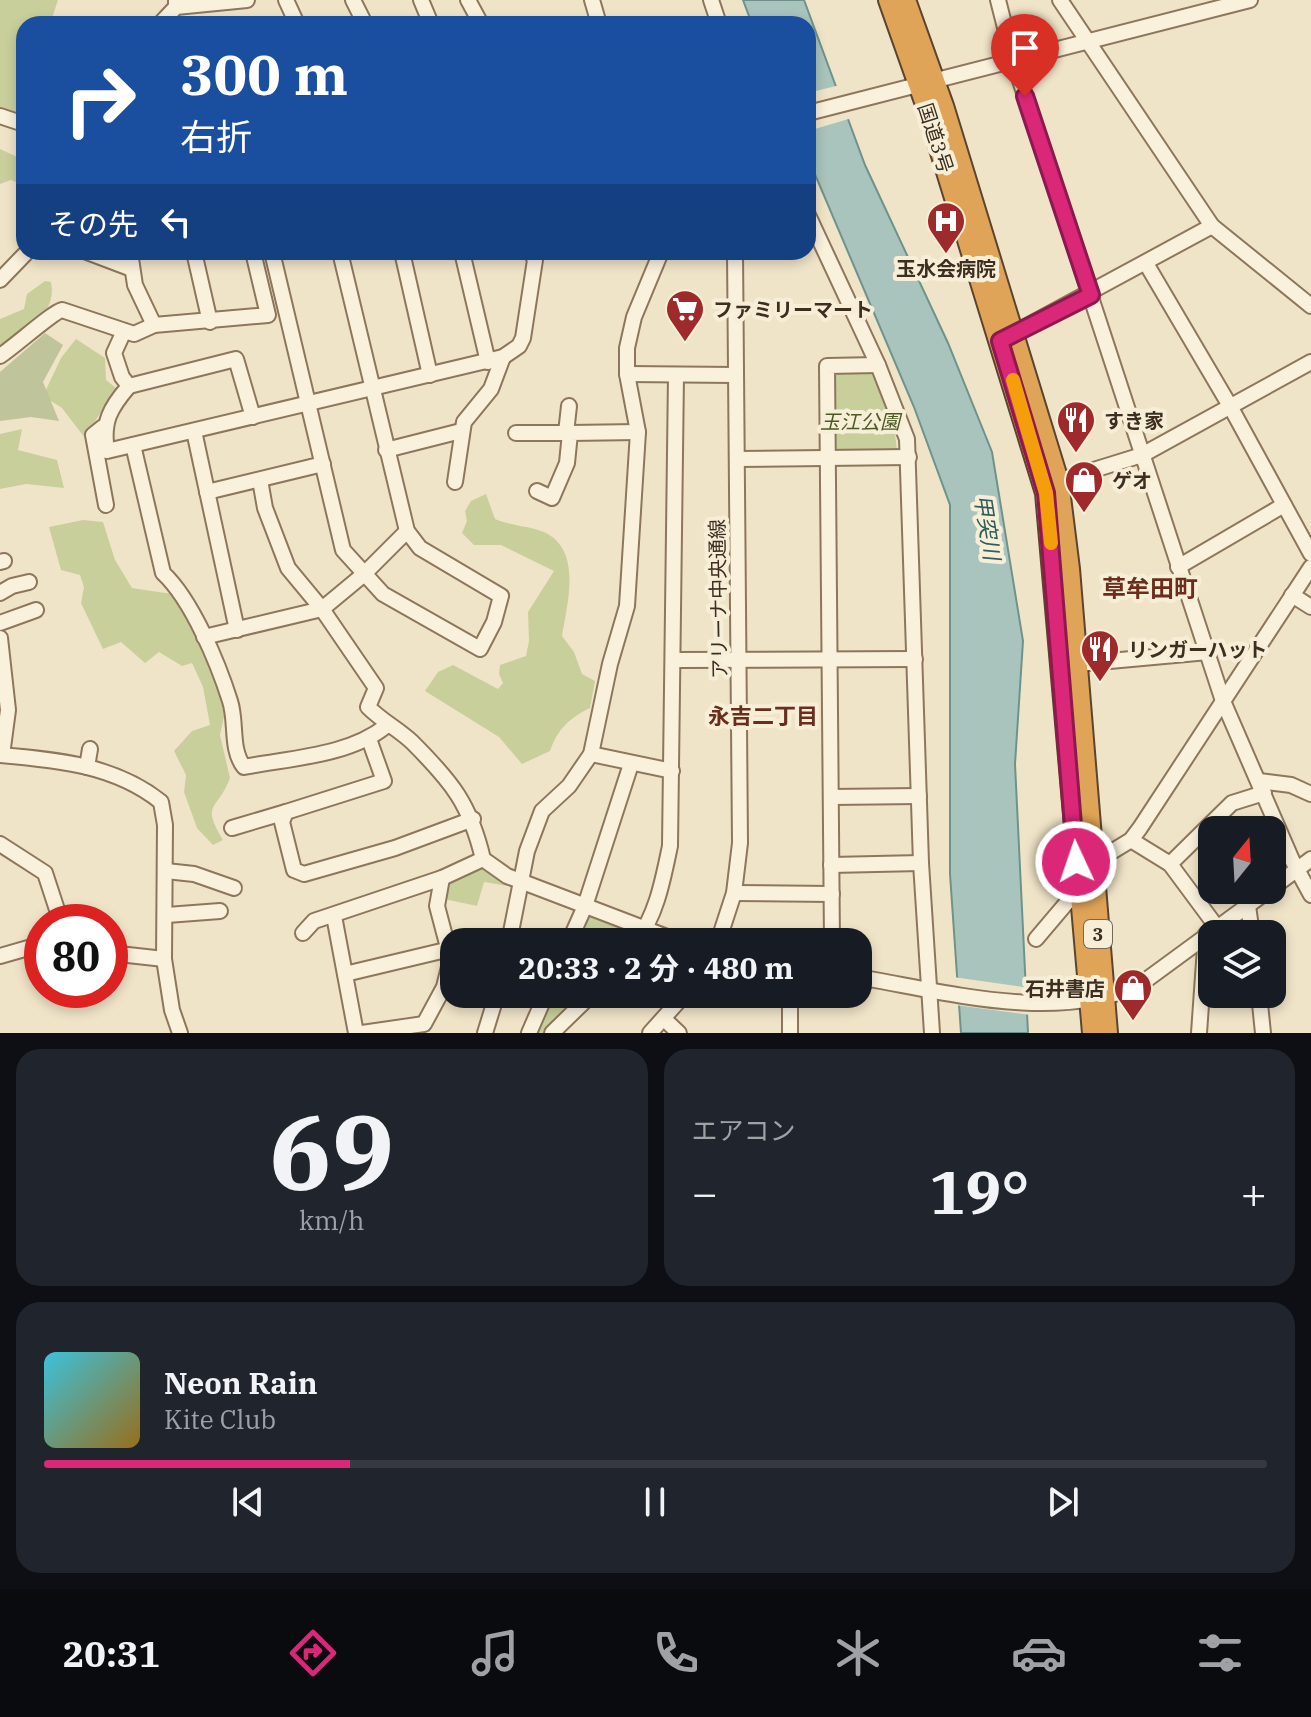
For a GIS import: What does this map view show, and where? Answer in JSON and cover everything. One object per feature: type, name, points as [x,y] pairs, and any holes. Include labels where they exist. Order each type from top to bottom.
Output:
[{"type":"highway","name":"国道3号","points":[[889,0],[926,82]]},
{"type":"highway","name":"国道3号","points":[[905,0],[926,82],[1007,338],[1058,481],[1094,871],[1096,998],[1093,1033]]},
{"type":"highway","name":"国道3号","points":[[1007,338],[1046,493],[1078,892],[1096,998],[1107,1033]]},
{"type":"street","points":[[176,3],[247,0]]},
{"type":"street","points":[[998,0],[1013,59],[1223,701],[1311,895]]},
{"type":"street","points":[[1060,0],[1212,226],[1311,306]]},
{"type":"street","points":[[816,111],[1250,0]]},
{"type":"street","points":[[1007,338],[1147,265],[1212,226]]},
{"type":"street","points":[[816,232],[903,425],[909,457],[921,863],[932,1033]]},
{"type":"street","points":[[0,280],[19,260]]},
{"type":"street","points":[[108,260],[132,269]]},
{"type":"street","points":[[131,260],[135,285],[154,325]]},
{"type":"street","points":[[196,260],[210,322]]},
{"type":"street","points":[[0,356],[26,339],[55,311],[62,310],[134,334],[154,325],[268,315],[255,260]]},
{"type":"street","points":[[274,260],[343,550],[383,594],[480,649],[494,622],[501,596],[420,548],[407,531],[342,260]]},
{"type":"street","points":[[404,260],[430,375]]},
{"type":"street","points":[[455,482],[461,431],[491,389],[496,359],[465,260]]},
{"type":"street","points":[[103,427],[107,451],[496,359],[519,346],[523,338],[535,260]]},
{"type":"street","points":[[512,928],[527,851],[542,811],[569,786],[591,754],[610,664],[627,606],[638,432],[627,374],[627,348],[634,317],[658,260]]},
{"type":"street","name":"アリーナ中央通線","points":[[723,928],[734,893],[740,843],[735,260]]},
{"type":"street","points":[[1147,265],[1230,406],[1311,554]]},
{"type":"street","points":[[124,331],[114,353],[122,377],[129,386]]},
{"type":"street","points":[[106,505],[93,435],[103,427],[112,406],[129,386],[236,359],[253,417]]},
{"type":"street","points":[[1058,481],[1142,455],[1311,362]]},
{"type":"street","points":[[832,928],[827,366],[878,365]]},
{"type":"street","points":[[627,374],[735,375]]},
{"type":"street","points":[[645,928],[661,889],[670,846],[676,375]]},
{"type":"street","points":[[537,491],[552,498],[567,463],[569,406]]},
{"type":"street","points":[[194,431],[237,630]]},
{"type":"street","points":[[386,450],[461,431]]},
{"type":"street","points":[[516,433],[638,432]]},
{"type":"street","points":[[133,445],[163,573],[172,582],[204,637],[231,703],[237,758],[244,767],[369,739],[386,726]]},
{"type":"street","points":[[737,459],[909,457]]},
{"type":"street","points":[[207,492],[323,464]]},
{"type":"street","points":[[260,480],[265,508],[288,568],[322,609],[376,688],[368,707],[386,726],[411,742],[465,803],[473,819],[483,859],[522,882],[642,928]]},
{"type":"street","points":[[1178,567],[1284,505]]},
{"type":"street","points":[[204,637],[322,609],[363,575],[407,531]]},
{"type":"street","points":[[1036,939],[1108,854],[1131,840],[1311,567]]},
{"type":"street","points":[[0,593],[29,582]]},
{"type":"street","points":[[1292,595],[1311,607]]},
{"type":"street","points":[[0,623],[36,610]]},
{"type":"street","points":[[0,638],[8,710],[1,755],[87,767],[132,782],[161,802],[167,915],[164,959],[172,1010],[180,1033]]},
{"type":"street","points":[[1077,664],[1208,652]]},
{"type":"street","points":[[674,660],[915,659]]},
{"type":"street","points":[[232,828],[384,781],[369,739]]},
{"type":"street","points":[[87,767],[90,749]]},
{"type":"street","points":[[591,754],[672,771]]},
{"type":"street","points":[[575,928],[631,764]]},
{"type":"street","points":[[1170,864],[1232,803],[1261,787],[1291,785],[1311,794]]},
{"type":"street","points":[[831,797],[919,796]]},
{"type":"street","points":[[286,812],[282,822],[294,870],[304,874],[395,848],[473,819]]},
{"type":"street","points":[[1131,840],[1170,864],[1205,920]]},
{"type":"street","points":[[0,844],[45,873],[55,904]]},
{"type":"street","points":[[303,933],[314,921],[442,878],[483,859]]},
{"type":"street","points":[[1286,877],[1311,859]]},
{"type":"street","points":[[831,865],[921,863]]},
{"type":"street","points":[[166,871],[194,874],[234,888]]},
{"type":"street","points":[[442,878],[437,906],[444,928]]},
{"type":"street","points":[[734,893],[832,894]]},
{"type":"street","points":[[1226,920],[1251,904]]},
{"type":"street","points":[[1248,906],[1250,920]]},
{"type":"street","points":[[167,915],[220,911]]},
{"type":"street","points":[[334,916],[359,1033],[424,1024],[440,994]]},
{"type":"street","points":[[872,979],[943,992],[1042,1001],[1096,998],[1138,986],[1198,940]]},
{"type":"street","points":[[0,956],[24,949]]},
{"type":"street","points":[[345,974],[440,951]]},
{"type":"street","points":[[128,955],[164,959]]},
{"type":"street","points":[[485,1033],[493,1008]]},
{"type":"street","points":[[529,1033],[540,1008]]},
{"type":"street","points":[[552,1033],[578,1008]]},
{"type":"street","points":[[650,1033],[673,1008]]},
{"type":"street","points":[[790,1008],[790,1033]]},
{"type":"street","points":[[1199,1033],[1202,1008]]},
{"type":"street","points":[[1260,1008],[1263,1033]]},
{"type":"street","points":[[664,1019],[679,1033]]},
{"type":"green space","points":[[0,0],[58,0],[53,16],[16,16],[16,117],[0,112]]},
{"type":"green space","points":[[0,149],[16,156],[16,182],[11,180],[0,184]]},
{"type":"green space","points":[[45,281],[51,282],[52,294],[44,314],[0,350],[0,319],[24,309],[27,294]]},
{"type":"green space","points":[[45,333],[63,345],[43,382],[59,421],[31,417],[0,421],[0,372]]},
{"type":"green space","points":[[76,339],[105,358],[106,380],[116,388],[89,431],[88,442],[62,408],[43,396],[61,358]]},
{"type":"green space","name":"玉江公園","points":[[834,368],[871,369],[894,424],[897,451],[835,451],[831,447]]},
{"type":"green space","points":[[22,429],[18,450],[57,460],[64,488],[26,484],[0,489],[0,434]]},
{"type":"green space","points":[[486,494],[495,519],[544,532],[556,540],[564,551],[570,579],[562,636],[574,652],[582,674],[595,681],[590,708],[565,725],[550,751],[522,764],[499,737],[425,691],[438,672],[453,665],[498,689],[503,683],[499,674],[500,665],[526,656],[528,612],[554,571],[501,545],[474,545],[462,533],[467,521],[465,511],[471,501]]},
{"type":"green space","points":[[83,520],[103,522],[115,560],[132,588],[172,594],[203,648],[218,685],[226,708],[220,735],[230,778],[213,807],[213,819],[223,840],[213,845],[197,828],[184,792],[186,775],[174,751],[192,731],[210,725],[203,687],[192,663],[182,666],[159,652],[145,663],[121,642],[103,649],[81,603],[84,587],[80,575],[61,570],[49,527]]},
{"type":"green space","points":[[482,866],[514,887],[484,882],[477,906],[444,899],[450,880]]},
{"type":"green space","points":[[588,914],[624,928],[580,928]]},
{"type":"green space","points":[[543,1008],[571,1008],[545,1033],[532,1033]]},
{"type":"water","points":[[743,0],[804,0],[810,16],[749,16]]},
{"type":"water","name":"甲突川","points":[[816,32],[865,165],[948,343],[992,452],[1023,641],[1015,764],[1028,1033],[961,1033],[950,874],[950,505],[914,407],[816,177]]},
{"type":"pier","points":[[840,85],[852,118],[816,129],[816,91]]},
{"type":"pier","points":[[953,977],[1030,988],[1031,1015],[955,1005]]},
{"type":"slow traffic","points":[[1013,380],[1046,493],[1051,543]]},
{"type":"place","name":"玉水会病院","points":[[946,255]]},
{"type":"place","name":"ファミリーマート","points":[[685,343]]},
{"type":"place","name":"すき家","points":[[1076,454]]},
{"type":"place","name":"ゲオ","points":[[1084,514]]},
{"type":"place","name":"リンガーハット","points":[[1100,683]]},
{"type":"place","name":"石井書店","points":[[1133,1022]]},
{"type":"district","name":"草牟田町","points":[[1150,588]]},
{"type":"district","name":"永吉二丁目","points":[[763,715]]},
{"type":"route","points":[[1025,96],[1091,295],[1000,341],[1046,493],[1076,862]]}]
